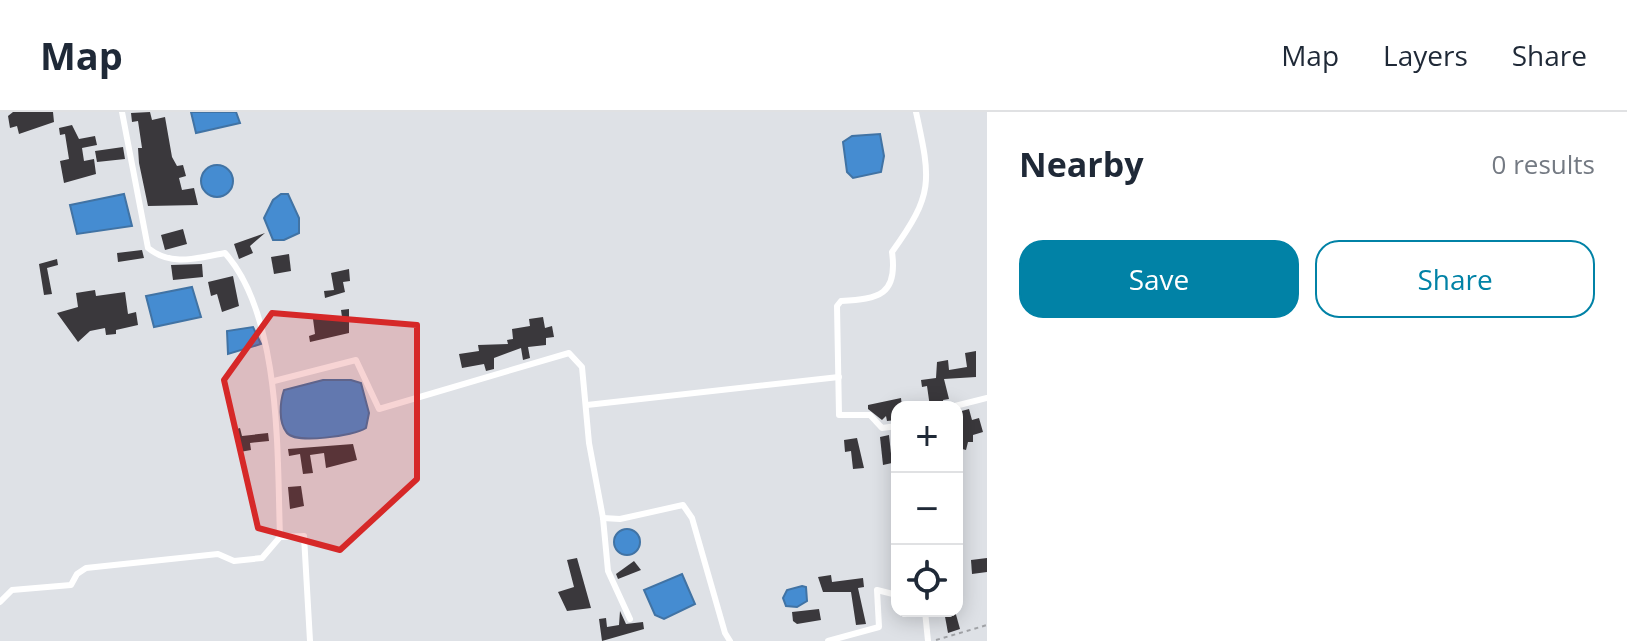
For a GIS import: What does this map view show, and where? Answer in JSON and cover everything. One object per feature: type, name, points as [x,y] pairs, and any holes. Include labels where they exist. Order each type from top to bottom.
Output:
[{"type":"street","points":[[0,602],[12,590],[71,585],[77,574],[86,568],[218,554],[234,561],[262,558],[280,537],[274,381],[247,288],[225,253],[171,261],[148,248],[122,112]]},
{"type":"street","points":[[891,427],[882,428],[870,415],[839,415],[838,302],[873,299],[886,289],[894,275],[892,252],[919,215],[928,180],[916,112]]},
{"type":"street","points":[[274,381],[356,360],[379,409],[569,353],[582,367],[589,443],[603,518],[608,571],[630,619]]},
{"type":"street","points":[[587,405],[839,377]]},
{"type":"street","points":[[963,404],[987,398]]},
{"type":"street","points":[[603,518],[620,519],[683,505],[692,518],[725,633],[730,641]]},
{"type":"street","points":[[280,537],[304,536],[310,641]]},
{"type":"street","points":[[828,641],[879,627],[877,590],[891,594]]},
{"type":"street","points":[[926,617],[930,641]]},
{"type":"path","points":[[930,641],[987,625]]},
{"type":"highlighted area","points":[[272,313],[417,325],[417,479],[340,550],[258,528],[224,380]]},
{"type":"water","points":[[191,112],[236,112],[240,123],[196,133]]},
{"type":"water","points":[[880,134],[884,156],[881,172],[853,178],[847,172],[843,142],[852,136]]},
{"type":"water","points":[[217,165],[228,170],[233,181],[228,192],[217,197],[206,192],[201,181],[206,170]]},
{"type":"water","points":[[124,194],[132,226],[77,234],[70,205]]},
{"type":"water","points":[[281,194],[288,194],[299,218],[299,233],[284,240],[273,240],[264,218],[273,200]]},
{"type":"water","points":[[192,287],[201,317],[154,327],[146,296]]},
{"type":"water","points":[[253,327],[261,344],[228,354],[227,331]]},
{"type":"water","points":[[323,380],[361,383],[369,413],[366,428],[325,438],[301,438],[287,433],[281,412],[284,390]]},
{"type":"water","points":[[627,529],[636,533],[640,542],[636,551],[627,555],[618,551],[614,542],[618,533]]},
{"type":"water","points":[[682,574],[695,604],[664,619],[655,615],[644,590]]},
{"type":"water","points":[[806,587],[807,601],[797,607],[786,606],[783,598],[787,590]]},
{"type":"building","points":[[13,112],[53,112],[54,122],[19,134],[17,126],[10,128],[8,116]]},
{"type":"building","points":[[150,112],[152,120],[165,117],[172,157],[177,166],[183,165],[186,176],[179,178],[182,190],[194,188],[198,205],[148,206],[139,163],[138,148],[142,148],[138,121],[132,122],[131,113]]},
{"type":"building","points":[[72,125],[79,139],[95,136],[97,145],[82,148],[84,161],[94,159],[96,174],[64,183],[60,161],[69,159],[65,134],[60,135],[59,128]]},
{"type":"building","points":[[123,147],[125,159],[97,162],[95,151]]},
{"type":"building","points":[[183,229],[187,244],[165,250],[161,235]]},
{"type":"building","points":[[265,233],[250,246],[253,253],[239,259],[234,244]]},
{"type":"building","points":[[142,250],[144,258],[118,262],[117,253]]},
{"type":"building","points":[[289,254],[291,271],[274,274],[271,257]]},
{"type":"building","points":[[57,259],[58,265],[47,268],[52,294],[44,295],[39,264]]},
{"type":"building","points":[[202,264],[203,277],[173,280],[171,265]]},
{"type":"building","points":[[349,269],[350,281],[343,282],[345,292],[325,298],[324,291],[334,290],[331,273]]},
{"type":"building","points":[[233,276],[239,306],[222,312],[217,294],[211,296],[208,282]]},
{"type":"building","points":[[95,290],[96,296],[125,292],[128,314],[136,312],[138,325],[116,330],[116,334],[106,335],[105,328],[90,331],[78,342],[57,313],[78,307],[76,293]]},
{"type":"building","points":[[349,309],[349,333],[310,342],[309,336],[315,334],[313,319],[342,317],[341,310]]},
{"type":"building","points":[[543,317],[545,328],[552,326],[554,337],[546,338],[546,345],[528,347],[530,358],[523,360],[521,348],[494,358],[494,369],[486,371],[484,364],[462,368],[459,354],[479,351],[478,345],[508,344],[507,340],[513,339],[512,329],[530,326],[529,319]]},
{"type":"building","points":[[976,351],[976,377],[944,379],[949,399],[929,401],[927,386],[922,387],[921,380],[936,378],[937,362],[948,360],[949,370],[967,367],[965,353]]},
{"type":"building","points":[[901,398],[901,401],[891,401],[891,421],[887,421],[886,416],[882,420],[868,409],[868,405]]},
{"type":"building","points":[[969,409],[972,420],[979,418],[983,432],[973,435],[973,442],[968,442],[966,450],[963,449],[963,411]]},
{"type":"building","points":[[240,428],[242,436],[268,433],[269,441],[250,443],[251,450],[240,452],[234,430]]},
{"type":"building","points":[[889,435],[891,463],[883,465],[880,437]]},
{"type":"building","points":[[857,438],[864,468],[853,469],[851,451],[845,452],[844,440]]},
{"type":"building","points":[[353,444],[357,460],[326,468],[324,453],[310,455],[313,473],[303,474],[300,454],[289,456],[288,449]]},
{"type":"building","points":[[301,486],[304,506],[290,509],[288,487]]},
{"type":"building","points":[[577,558],[591,608],[567,611],[558,592],[574,587],[567,560]]},
{"type":"building","points":[[987,558],[987,572],[972,574],[971,560]]},
{"type":"building","points":[[634,561],[641,570],[618,579],[616,574]]},
{"type":"building","points":[[831,575],[832,582],[863,578],[864,587],[858,588],[866,624],[856,625],[851,592],[823,592],[818,577]]},
{"type":"building","points":[[819,609],[821,620],[797,624],[793,621],[792,612]]},
{"type":"building","points":[[620,611],[626,624],[643,622],[644,629],[602,641],[599,619],[606,618],[607,627],[619,625]]},
{"type":"building","points":[[945,617],[957,617],[960,629],[948,633]]}]
